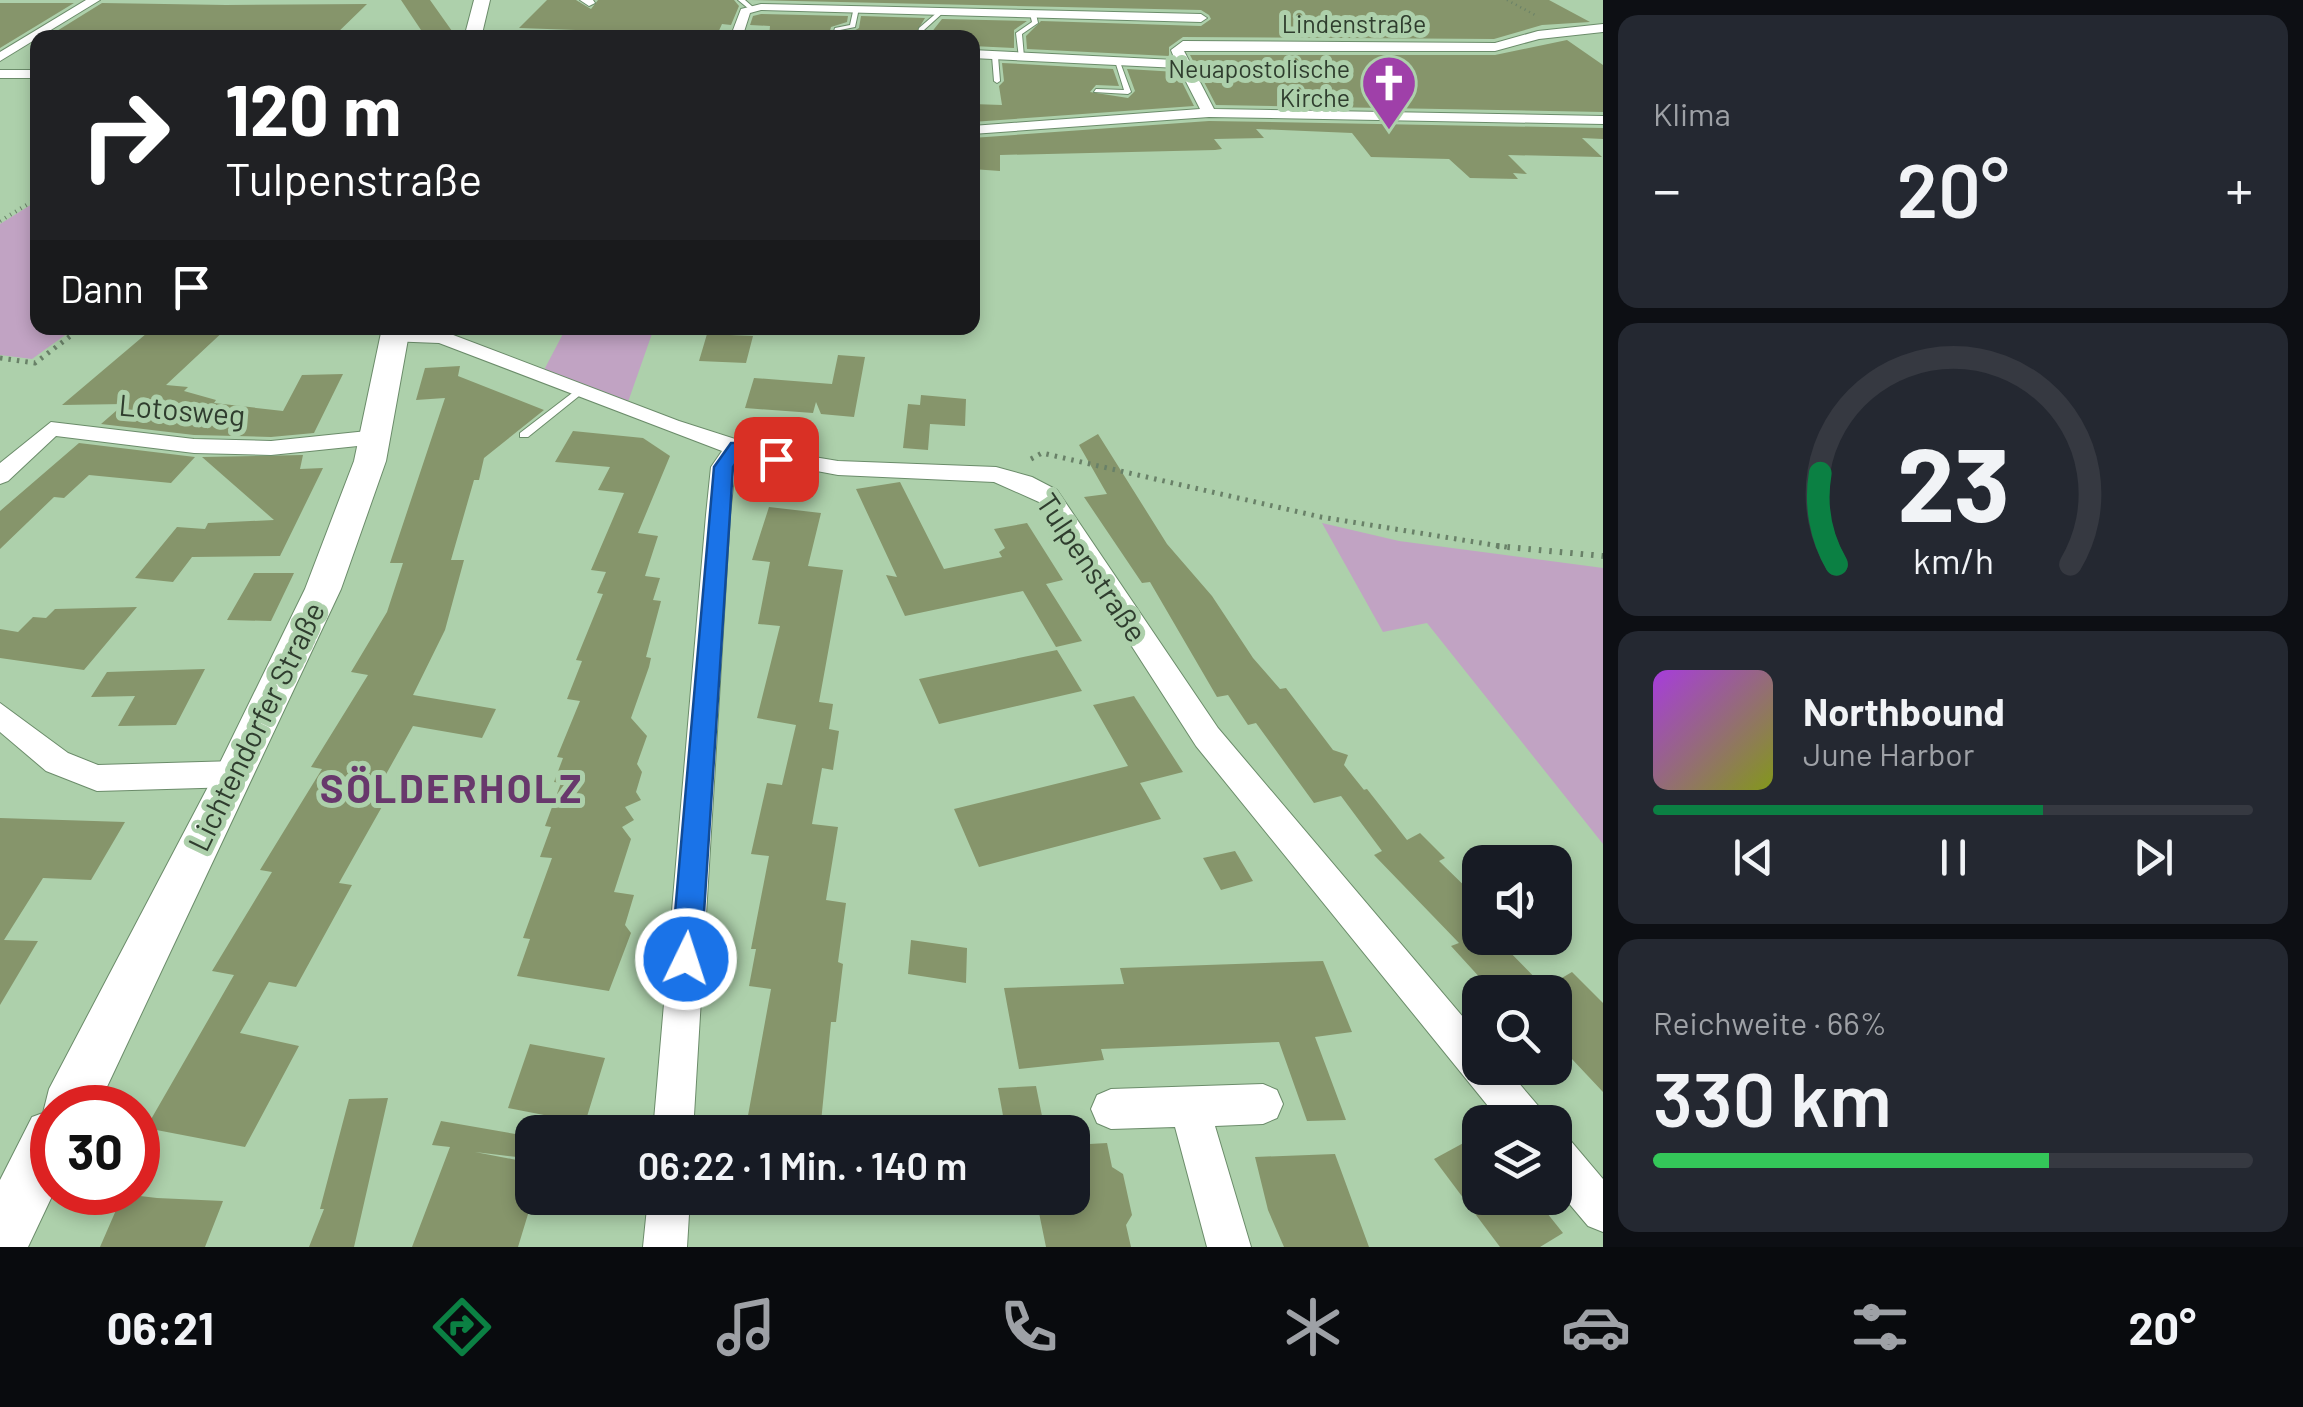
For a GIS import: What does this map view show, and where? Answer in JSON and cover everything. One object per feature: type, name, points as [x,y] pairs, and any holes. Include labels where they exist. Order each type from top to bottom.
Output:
[{"type":"main road","points":[[474,30],[482,0]]},
{"type":"main road","name":"Lichtendorfer Straße","points":[[80,1085],[236,774],[323,588],[354,512],[377,437],[395,335]]},
{"type":"main road","points":[[0,1241],[30,1181]]},
{"type":"street","points":[[45,30],[94,0]]},
{"type":"street","points":[[1188,0],[1218,44]]},
{"type":"street","points":[[738,30],[746,4],[1201,18]]},
{"type":"street","name":"Lindenstraße","points":[[1184,64],[1178,46],[1495,47],[1538,34],[1603,28]]},
{"type":"street","points":[[1577,30],[1590,40]]},
{"type":"street","points":[[0,57],[30,39]]},
{"type":"street","points":[[980,55],[1184,64],[1209,113]]},
{"type":"street","points":[[0,74],[30,74]]},
{"type":"street","points":[[980,129],[1209,113],[1603,120]]},
{"type":"street","name":"Tulpenstraße","points":[[423,335],[441,337],[776,459],[862,472],[1012,475],[1048,496],[1208,737],[1512,1105]]},
{"type":"street","name":"Lotosweg","points":[[0,476],[52,429],[194,446],[272,448],[377,437]]},
{"type":"street","points":[[675,1115],[720,499],[723,467],[737,447]]},
{"type":"street","points":[[0,715],[58,762],[97,778],[236,774]]},
{"type":"street","points":[[1111,1110],[1264,1104]]},
{"type":"street","points":[[1190,1107],[1230,1247]]},
{"type":"street","points":[[1572,1174],[1603,1210]]},
{"type":"street","points":[[665,1247],[667,1215]]},
{"type":"lane","points":[[837,30],[853,26],[856,8]]},
{"type":"lane","points":[[920,30],[942,11]]},
{"type":"lane","points":[[1021,57],[1019,32],[1035,22],[1032,14]]},
{"type":"lane","points":[[995,56],[997,82]]},
{"type":"lane","points":[[1096,91],[1128,92],[1117,62]]},
{"type":"lane","points":[[524,435],[580,390]]},
{"type":"path","points":[[0,221],[30,203]]},
{"type":"path","points":[[0,358],[34,363],[72,335]]},
{"type":"path","points":[[1012,475],[1042,453],[1321,517],[1494,546],[1603,556]]},
{"type":"shaded area","points":[[30,205],[30,335],[65,335],[32,359],[0,355],[0,224]]},
{"type":"shaded area","points":[[562,335],[652,335],[628,402],[544,370]]},
{"type":"shaded area","points":[[1322,523],[1399,541],[1603,568],[1603,844],[1427,623],[1383,632]]},
{"type":"building","points":[[401,0],[430,0],[451,30],[421,30]]},
{"type":"building","points":[[547,0],[576,0],[591,9],[598,0],[734,0],[739,6],[731,25],[722,24],[719,30],[519,28]]},
{"type":"building","points":[[751,0],[1549,0],[1590,22],[1542,25],[1494,39],[1183,37],[1169,47],[1169,56],[1027,49],[1026,36],[1041,21],[1201,26],[1211,19],[1209,15],[1201,10]]},
{"type":"building","points":[[0,3],[74,3],[0,48]]},
{"type":"building","points":[[102,3],[367,4],[340,30],[58,30]]},
{"type":"building","points":[[753,16],[848,16],[847,22],[830,30],[770,30],[770,26],[750,25]]},
{"type":"building","points":[[861,16],[925,18],[918,30],[856,30]]},
{"type":"building","points":[[942,19],[1027,21],[1014,30],[1014,48],[980,46],[980,30],[933,30]]},
{"type":"building","points":[[1567,40],[1603,65],[1603,112],[1216,105],[1190,55],[1495,55]]},
{"type":"building","points":[[1002,63],[1113,69],[1119,86],[1096,85],[1090,92],[1128,98],[1135,91],[1127,69],[1177,72],[1194,106],[980,121],[980,104],[1002,105],[999,86],[1004,81]]},
{"type":"building","points":[[1209,121],[1603,128],[1603,139],[1582,138],[1602,157],[1508,155],[1527,174],[1513,173],[1518,179],[1470,178],[1449,159],[1371,157],[1352,133],[1256,129],[1264,138],[1214,139],[1222,149],[1215,150],[1000,155],[1000,171],[980,170],[980,137]]},
{"type":"building","points":[[145,335],[220,335],[166,385],[188,387],[184,391],[216,400],[214,403],[283,411],[302,375],[343,374],[314,433],[271,437],[194,435],[101,424],[124,404],[62,405]]},
{"type":"building","points":[[707,335],[753,336],[746,363],[699,361]]},
{"type":"building","points":[[838,355],[865,357],[854,417],[821,414],[816,402],[813,413],[745,408],[754,378],[832,384]]},
{"type":"building","points":[[460,366],[458,376],[544,410],[484,458],[451,560],[464,560],[445,630],[413,695],[496,709],[482,738],[413,726],[375,794],[388,796],[339,883],[352,885],[296,987],[269,982],[240,1033],[299,1046],[245,1147],[160,1131],[160,1104],[234,975],[212,971],[272,872],[260,870],[322,769],[311,767],[368,675],[351,672],[387,612],[403,563],[390,563],[445,398],[416,400],[425,368]]},
{"type":"building","points":[[921,395],[966,399],[965,426],[930,424],[928,450],[903,448],[908,404],[920,405]]},
{"type":"building","points":[[573,431],[643,438],[670,456],[638,533],[658,536],[645,576],[660,578],[653,600],[661,601],[646,657],[651,658],[649,667],[631,718],[647,736],[637,764],[642,772],[636,792],[641,800],[625,807],[634,820],[622,827],[631,839],[614,892],[634,895],[625,925],[631,933],[609,991],[517,976],[530,939],[523,938],[552,858],[540,857],[551,827],[545,826],[561,783],[554,782],[563,758],[557,757],[580,701],[567,699],[582,661],[576,660],[603,594],[597,593],[606,572],[591,570],[624,493],[598,490],[610,467],[555,462]]},
{"type":"building","points":[[1098,434],[1167,544],[1212,596],[1253,658],[1280,689],[1286,688],[1333,750],[1348,755],[1344,765],[1364,790],[1314,803],[1256,723],[1248,725],[1228,695],[1217,697],[1150,582],[1142,583],[1084,497],[1107,494],[1079,445]]},
{"type":"building","points":[[79,443],[195,457],[171,483],[89,475],[64,498],[54,497],[0,549],[0,511]]},
{"type":"building","points":[[303,455],[300,469],[323,468],[280,556],[192,557],[173,582],[135,578],[177,527],[205,529],[208,523],[274,520],[202,457]]},
{"type":"building","points":[[900,482],[944,569],[1002,557],[999,552],[1005,548],[994,529],[1027,523],[1063,580],[1046,584],[1082,641],[1056,647],[1023,591],[905,616],[886,575],[897,577],[856,489]]},
{"type":"building","points":[[769,507],[821,513],[808,566],[843,570],[819,702],[833,704],[829,729],[839,731],[833,770],[822,768],[812,824],[838,827],[826,900],[846,903],[838,962],[843,964],[836,1022],[831,1022],[822,1115],[748,1115],[771,989],[749,986],[756,949],[751,949],[769,856],[751,854],[767,783],[782,785],[796,725],[757,718],[780,626],[758,624],[770,562],[752,560]]},
{"type":"building","points":[[254,573],[294,573],[271,621],[227,620]]},
{"type":"building","points":[[137,607],[84,670],[0,658],[0,629],[18,632],[33,617],[46,618],[55,609]]},
{"type":"building","points":[[1057,650],[1082,691],[939,724],[919,679]]},
{"type":"building","points":[[205,669],[176,725],[118,726],[135,696],[91,697],[107,672]]},
{"type":"building","points":[[1134,696],[1183,772],[1140,783],[1161,819],[979,867],[954,809],[1128,766],[1093,705]]},
{"type":"building","points":[[1367,789],[1407,840],[1420,833],[1445,858],[1439,861],[1462,883],[1462,955],[1513,955],[1532,975],[1477,975],[1451,946],[1459,943],[1374,855],[1382,851],[1341,796]]},
{"type":"building","points":[[0,818],[125,822],[91,880],[43,878],[4,940],[38,941],[0,1005]]},
{"type":"building","points":[[1235,851],[1253,881],[1221,890],[1203,858]]},
{"type":"building","points":[[911,940],[967,948],[966,983],[908,974]]},
{"type":"building","points":[[1323,961],[1352,1032],[1315,1037],[1346,1120],[1307,1121],[1279,1042],[1101,1049],[1104,1060],[1019,1069],[1004,988],[1124,984],[1120,968]]},
{"type":"building","points":[[1572,972],[1603,1003],[1603,1092],[1572,1059],[1572,975],[1567,975]]},
{"type":"building","points":[[530,1044],[605,1058],[587,1115],[544,1115],[508,1108]]},
{"type":"building","points":[[1036,1086],[1042,1115],[1003,1115],[998,1088]]},
{"type":"building","points":[[388,1098],[354,1247],[309,1247],[324,1209],[320,1209],[349,1099]]},
{"type":"building","points":[[441,1121],[515,1134],[515,1157],[475,1152],[515,1160],[515,1215],[528,1215],[518,1247],[412,1247],[450,1147],[432,1145]]},
{"type":"building","points":[[1107,1143],[1112,1167],[1123,1174],[1132,1215],[1126,1225],[1131,1247],[1046,1247],[1039,1215],[1090,1215],[1090,1144]]},
{"type":"building","points":[[1462,1144],[1462,1196],[1434,1159]]},
{"type":"building","points":[[1335,1154],[1369,1247],[1284,1247],[1268,1210],[1255,1157]]},
{"type":"building","points":[[160,1198],[223,1201],[205,1247],[100,1247],[114,1215],[160,1215]]},
{"type":"building","points":[[1476,1215],[1549,1215],[1563,1233],[1540,1247],[1500,1247]]},
{"type":"place","name":"Neuapostolische Kirche","points":[[1389,132]]},
{"type":"district","name":"SÖLDERHOLZ","points":[[452,789]]},
{"type":"route","points":[[686,959],[723,467],[737,447],[776,459]]}]
